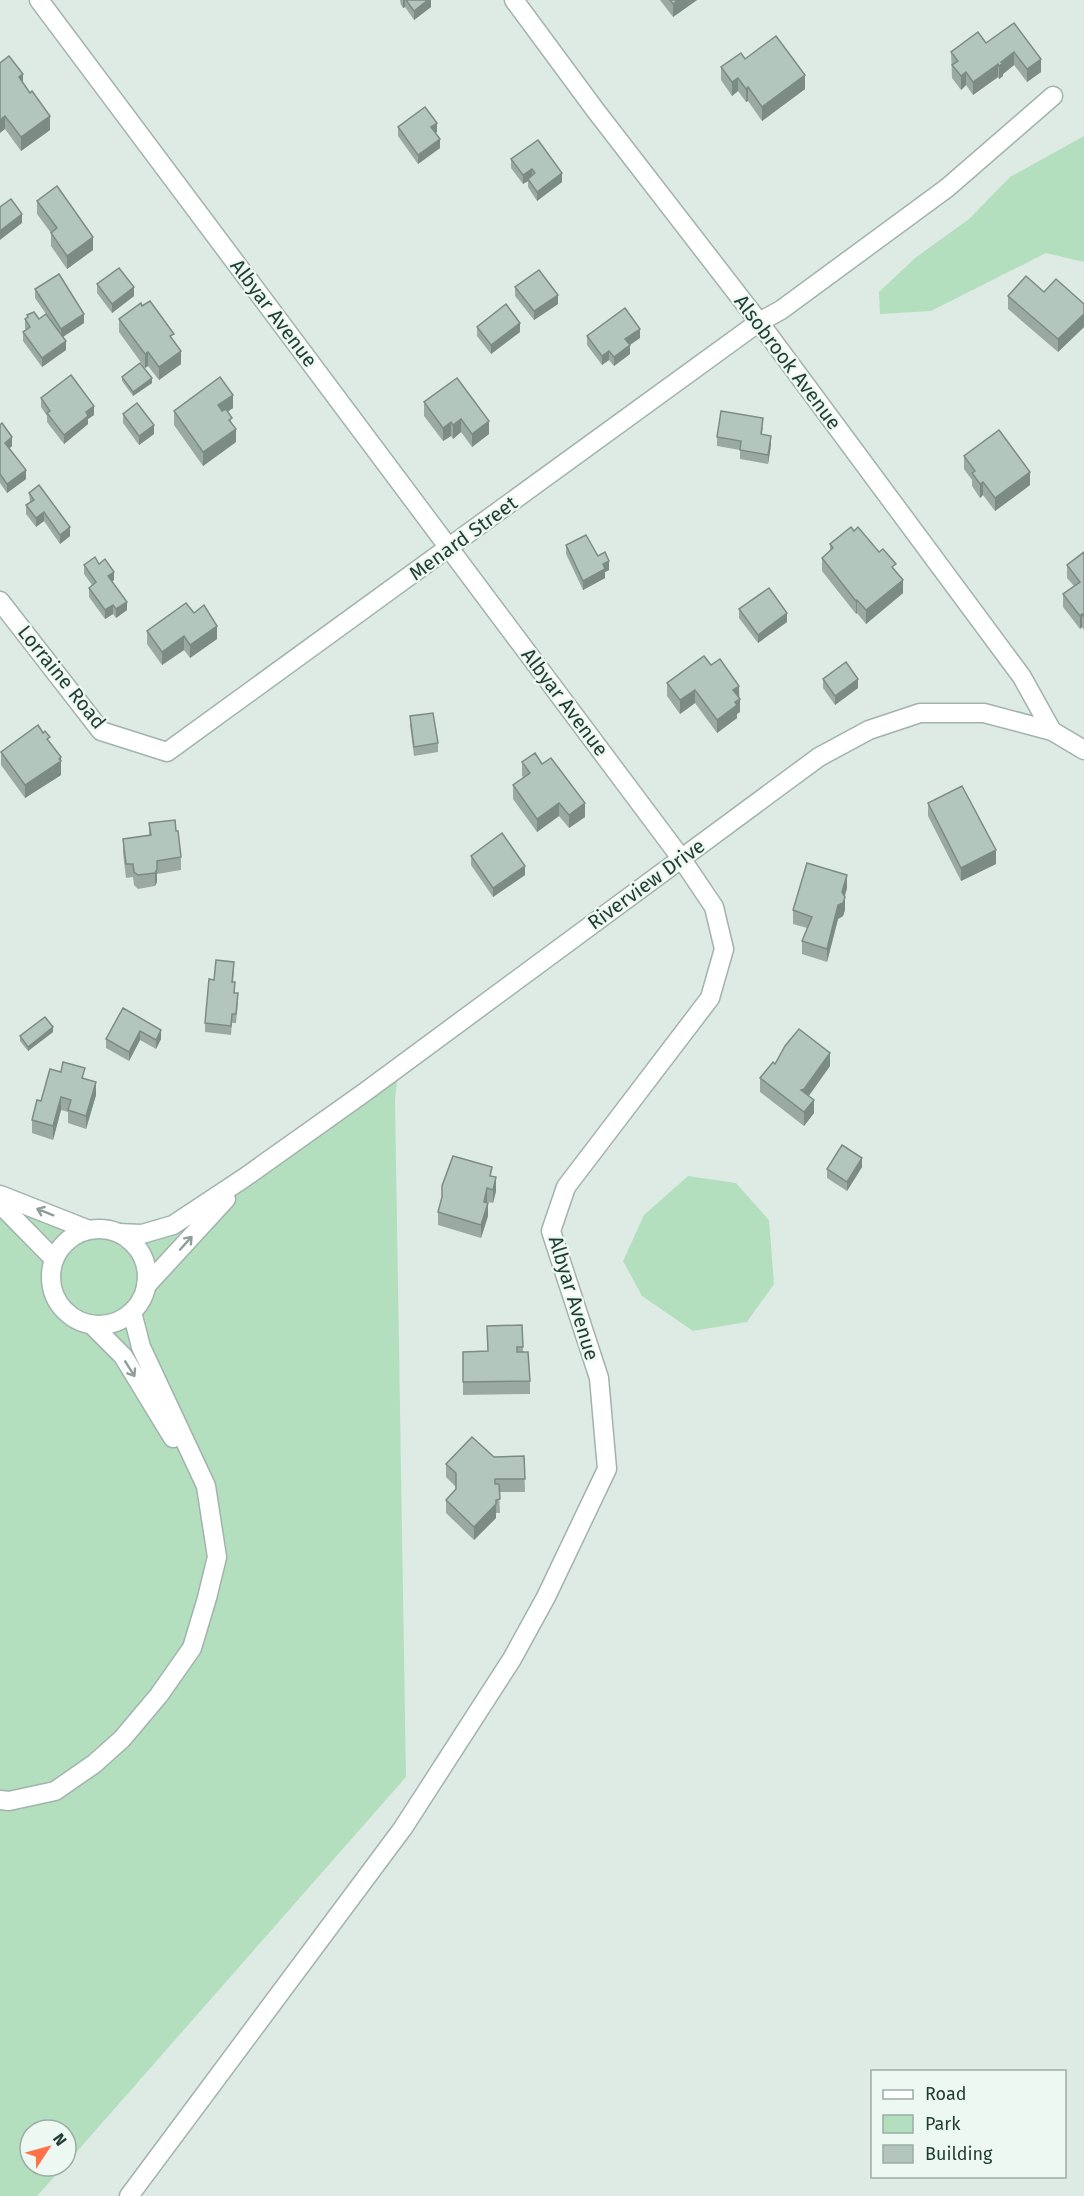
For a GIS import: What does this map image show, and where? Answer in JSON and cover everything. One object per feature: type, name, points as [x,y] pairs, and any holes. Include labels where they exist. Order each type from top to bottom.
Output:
[{"type":"street","name":"Albyar Avenue","points":[[39,0],[681,858],[714,907],[724,949],[710,998],[566,1186],[551,1231],[599,1378],[607,1469],[546,1597],[512,1659],[402,1828],[129,2196]]},
{"type":"street","name":"Alsobrook Avenue","points":[[514,0],[596,111],[759,322],[1022,677],[1052,731]]},
{"type":"street","name":"Menard Street","points":[[167,752],[759,322],[781,310],[946,188],[1053,96]]},
{"type":"street","name":"Lorraine Road","points":[[0,601],[101,731],[167,752]]},
{"type":"street","name":"Riverview Drive","points":[[0,1195],[89,1230],[104,1229],[118,1233],[142,1234],[173,1225],[365,1092],[819,758],[869,730],[920,713],[984,713],[1052,731],[1084,750]]},
{"type":"street","name":"Riverview Drive","points":[[132,1312],[141,1300],[146,1286],[244,1178]]},
{"type":"street","points":[[0,1204],[54,1259]]},
{"type":"street","points":[[89,1230],[69,1240],[54,1259],[51,1273],[52,1287],[58,1301],[72,1316],[92,1325],[123,1356],[194,1472],[206,1486]]},
{"type":"street","points":[[118,1233],[131,1242],[141,1254],[146,1270],[146,1286]]},
{"type":"street","points":[[0,1800],[9,1801],[55,1791],[94,1764],[122,1739],[159,1695],[192,1648],[217,1557],[206,1486],[141,1347],[132,1312],[114,1323],[92,1325]]},
{"type":"green space","points":[[1084,136],[1084,262],[1046,253],[931,311],[880,314],[879,292],[915,258],[969,219],[1010,177]]},
{"type":"green space","points":[[399,1067],[395,1099],[406,1777],[78,2150],[78,2118],[18,2118],[18,2178],[53,2178],[37,2196],[0,2196],[0,1195],[89,1230],[104,1229],[118,1233],[173,1225]]},
{"type":"green space","points":[[688,1176],[736,1183],[769,1220],[774,1284],[747,1322],[693,1331],[642,1296],[623,1261],[644,1215]]},
{"type":"building","points":[[406,0],[428,0],[414,11]]},
{"type":"building","points":[[1014,23],[1041,59],[1027,69],[1014,52],[999,66],[998,64],[973,82],[966,72],[961,76],[952,65],[958,61],[951,52],[978,32],[986,43]]},
{"type":"building","points":[[776,36],[805,75],[762,107],[748,87],[746,89],[738,78],[732,82],[721,67],[741,53],[745,59]]},
{"type":"building","points":[[9,56],[23,74],[19,77],[50,116],[21,137],[5,116],[0,120],[0,63]]},
{"type":"building","points":[[425,107],[437,123],[431,127],[440,139],[418,155],[398,127]]},
{"type":"building","points":[[538,140],[562,173],[537,192],[528,179],[535,173],[532,169],[523,175],[511,159]]},
{"type":"building","points":[[57,186],[93,237],[67,256],[51,233],[57,228],[37,201]]},
{"type":"building","points":[[11,199],[22,214],[0,231],[0,207]]},
{"type":"building","points":[[119,268],[134,287],[112,304],[97,284]]},
{"type":"building","points":[[539,270],[558,295],[534,311],[515,287]]},
{"type":"building","points":[[59,274],[84,314],[61,329],[35,289]]},
{"type":"building","points":[[1026,276],[1044,292],[1056,279],[1084,304],[1084,314],[1058,339],[1008,296]]},
{"type":"building","points":[[150,301],[174,334],[170,336],[181,351],[159,367],[148,352],[145,354],[119,319],[141,303],[142,306]]},
{"type":"building","points":[[506,304],[520,323],[491,345],[477,327]]},
{"type":"building","points":[[625,308],[640,329],[625,339],[630,345],[614,357],[609,351],[602,356],[587,336]]},
{"type":"building","points":[[34,312],[39,319],[46,314],[66,341],[42,358],[23,332],[30,327],[25,319],[27,315]]},
{"type":"building","points":[[140,363],[152,378],[133,392],[122,377]]},
{"type":"building","points":[[71,375],[94,406],[86,412],[88,416],[64,435],[47,413],[50,411],[41,398]]},
{"type":"building","points":[[220,377],[233,395],[218,405],[222,411],[226,409],[232,418],[229,420],[236,429],[203,452],[174,411]]},
{"type":"building","points":[[457,378],[489,421],[472,434],[461,419],[443,428],[424,402]]},
{"type":"building","points":[[137,403],[154,425],[139,436],[123,414]]},
{"type":"building","points":[[721,411],[763,418],[761,434],[771,436],[768,455],[740,450],[741,441],[717,437]]},
{"type":"building","points":[[2,423],[12,437],[5,443],[26,470],[7,484],[0,474],[0,425]]},
{"type":"building","points":[[999,430],[1030,472],[995,498],[983,482],[980,484],[972,473],[975,471],[964,456]]},
{"type":"building","points":[[39,485],[70,527],[60,535],[44,512],[36,518],[26,505],[34,500],[29,493]]},
{"type":"building","points":[[851,527],[854,531],[858,527],[879,552],[883,549],[896,564],[892,567],[903,580],[866,610],[856,601],[822,558],[833,548],[830,544]]},
{"type":"building","points":[[586,535],[598,556],[605,552],[609,561],[603,564],[605,569],[583,581],[566,545]]},
{"type":"building","points":[[1084,552],[1084,617],[1082,614],[1080,616],[1063,594],[1080,582],[1067,565]]},
{"type":"building","points":[[95,557],[99,564],[105,559],[114,572],[108,576],[127,602],[116,609],[113,605],[105,610],[89,588],[96,582],[84,565]]},
{"type":"building","points":[[769,588],[787,613],[758,635],[739,609]]},
{"type":"building","points":[[186,603],[194,613],[204,605],[217,626],[190,645],[184,636],[162,652],[147,631]]},
{"type":"building","points":[[704,656],[711,665],[720,659],[739,686],[733,690],[740,699],[735,702],[737,705],[717,720],[695,690],[680,700],[667,683]]},
{"type":"building","points":[[846,662],[858,679],[835,696],[823,679]]},
{"type":"building","points":[[433,713],[438,743],[414,747],[410,716]]},
{"type":"building","points":[[38,725],[43,733],[45,731],[50,737],[47,739],[61,757],[59,759],[61,761],[25,785],[1,752]]},
{"type":"building","points":[[535,753],[542,764],[551,758],[585,803],[569,815],[559,803],[537,819],[513,785],[530,773],[522,762]]},
{"type":"building","points":[[962,786],[996,850],[961,868],[928,803]]},
{"type":"building","points":[[175,820],[181,857],[157,861],[155,873],[138,875],[134,872],[133,864],[126,864],[123,839],[151,835],[149,823]]},
{"type":"building","points":[[502,833],[525,866],[493,888],[471,856]]},
{"type":"building","points":[[807,863],[847,875],[842,892],[845,897],[843,903],[838,905],[827,949],[802,941],[812,917],[793,910]]},
{"type":"building","points":[[216,960],[234,962],[232,982],[235,982],[234,993],[238,993],[236,1014],[232,1014],[231,1026],[205,1023],[209,979],[214,980]]},
{"type":"building","points":[[123,1008],[161,1030],[156,1040],[140,1031],[129,1052],[106,1039]]},
{"type":"building","points":[[45,1017],[53,1027],[28,1047],[20,1036]]},
{"type":"building","points":[[799,1029],[830,1053],[801,1090],[814,1100],[804,1112],[760,1078],[773,1062],[775,1064],[785,1046]]},
{"type":"building","points":[[63,1062],[85,1068],[82,1078],[96,1082],[86,1116],[68,1110],[71,1100],[61,1097],[53,1126],[32,1120],[37,1100],[41,1101],[50,1069],[61,1072]]},
{"type":"building","points":[[842,1145],[862,1158],[847,1182],[827,1169]]},
{"type":"building","points":[[453,1156],[492,1167],[490,1176],[496,1177],[493,1190],[487,1188],[484,1202],[488,1203],[481,1225],[438,1212],[442,1186]]},
{"type":"building","points":[[522,1325],[523,1347],[517,1347],[517,1352],[528,1352],[530,1381],[463,1382],[463,1352],[488,1351],[487,1326]]},
{"type":"building","points":[[472,1437],[494,1457],[524,1456],[525,1479],[495,1479],[495,1484],[499,1484],[500,1499],[496,1500],[496,1504],[474,1527],[446,1500],[456,1489],[456,1473],[446,1464]]}]
